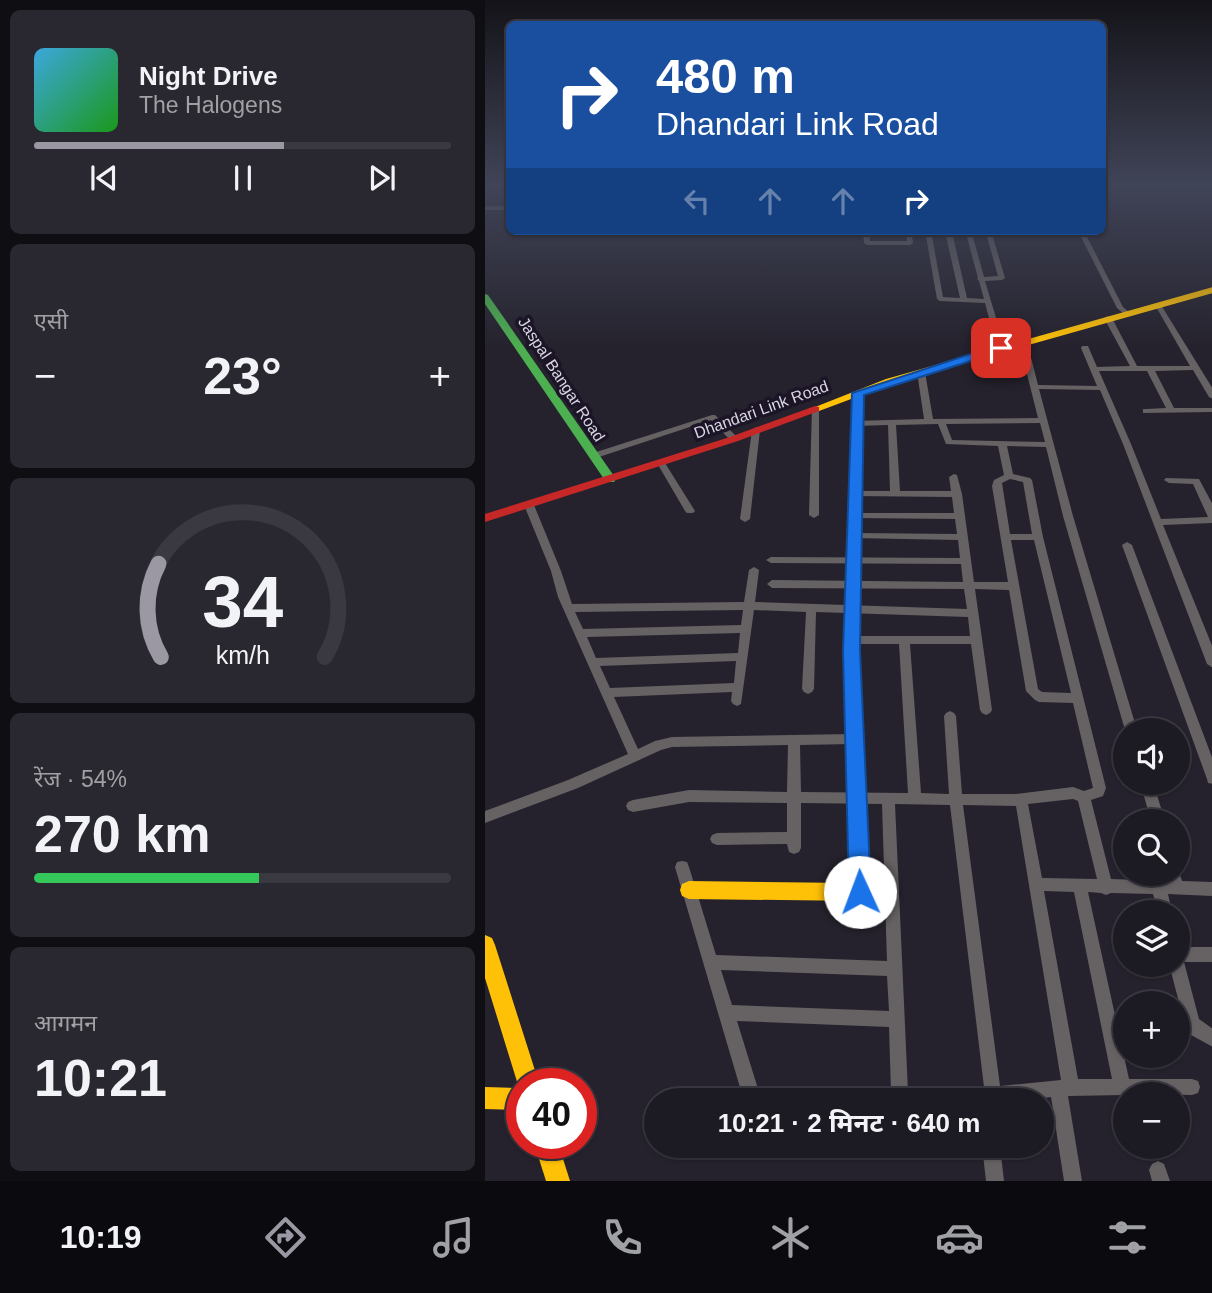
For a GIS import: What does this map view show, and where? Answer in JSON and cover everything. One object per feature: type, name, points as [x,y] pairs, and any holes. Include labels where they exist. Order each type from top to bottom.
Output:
[{"type":"street","points":[[867,238],[867,243],[910,243],[910,238]]},
{"type":"street","points":[[890,238],[890,243]]},
{"type":"street","points":[[929,238],[940,299],[986,301]]},
{"type":"street","points":[[950,238],[964,300]]},
{"type":"street","points":[[970,238],[1001,348]]},
{"type":"street","points":[[980,279],[1002,278],[991,238]]},
{"type":"street","points":[[1085,238],[1120,308],[1126,313]]},
{"type":"street","name":"Dhandari Link Road","points":[[485,519],[734,439],[921,372],[1212,290]]},
{"type":"street","name":"Jaspal Bangar Road","points":[[485,297],[610,479]]},
{"type":"street","points":[[1158,305],[1212,397]]},
{"type":"street","points":[[1108,318],[1135,369]]},
{"type":"street","points":[[1023,342],[1128,718]]},
{"type":"street","points":[[1085,348],[1212,664]]},
{"type":"street","points":[[1094,369],[1195,368]]},
{"type":"street","points":[[1150,369],[1171,411]]},
{"type":"street","points":[[921,372],[929,422]]},
{"type":"street","points":[[1035,387],[1102,388]]},
{"type":"street","points":[[689,890],[857,894],[861,887],[851,640],[858,393]]},
{"type":"street","points":[[814,515],[815,409]]},
{"type":"street","points":[[1146,411],[1212,410]]},
{"type":"street","points":[[593,456],[713,417],[734,439]]},
{"type":"street","points":[[857,423],[1043,420]]},
{"type":"street","points":[[941,421],[949,442],[1050,445]]},
{"type":"street","points":[[892,422],[896,494]]},
{"type":"street","points":[[745,519],[756,430]]},
{"type":"street","points":[[1002,444],[1009,476]]},
{"type":"street","points":[[661,463],[690,511]]},
{"type":"street","points":[[633,806],[689,796],[1021,799],[1073,793],[1084,797],[1098,792],[1100,788],[1078,698],[1038,537],[1027,480],[1009,476],[997,482],[997,485],[1035,695],[1078,698]]},
{"type":"street","points":[[955,477],[986,710]]},
{"type":"street","points":[[1157,522],[1212,518],[1196,481],[1169,480]]},
{"type":"street","points":[[857,494],[957,495]]},
{"type":"street","points":[[529,505],[568,608],[635,756]]},
{"type":"street","points":[[856,516],[960,516]]},
{"type":"street","points":[[855,536],[963,537]]},
{"type":"street","points":[[1005,537],[1038,537]]},
{"type":"street","points":[[1127,545],[1212,779]]},
{"type":"street","points":[[771,560],[966,561]]},
{"type":"street","points":[[737,701],[755,570]]},
{"type":"street","points":[[772,584],[1014,586]]},
{"type":"street","points":[[568,608],[750,606],[973,613]]},
{"type":"street","points":[[808,689],[811,609]]},
{"type":"street","points":[[579,634],[747,629]]},
{"type":"street","points":[[851,640],[977,640]]},
{"type":"street","points":[[904,640],[915,798]]},
{"type":"street","points":[[592,662],[743,657]]},
{"type":"street","points":[[606,693],[739,687]]},
{"type":"street","points":[[950,716],[986,1088]]},
{"type":"street","points":[[485,817],[573,784],[672,742],[853,739]]},
{"type":"street","points":[[717,839],[794,843],[794,740]]},
{"type":"street","points":[[1084,797],[1106,888]]},
{"type":"street","points":[[888,798],[900,1088]]},
{"type":"street","points":[[1021,799],[1065,1088],[1074,1181]]},
{"type":"street","points":[[682,867],[749,1088]]},
{"type":"street","points":[[1035,884],[1212,889]]},
{"type":"street","points":[[1081,886],[1121,1082]]},
{"type":"street","points":[[1159,888],[1162,900]]},
{"type":"street","points":[[485,944],[523,1068]]},
{"type":"street","points":[[1190,954],[1212,955]]},
{"type":"street","points":[[711,962],[895,970]]},
{"type":"street","points":[[1180,977],[1192,1023],[1212,1039]]},
{"type":"street","points":[[727,1013],[897,1019]]},
{"type":"street","points":[[1054,1089],[1113,1087]]},
{"type":"street","points":[[485,1098],[506,1099]]},
{"type":"street","points":[[992,1158],[995,1181]]},
{"type":"street","points":[[551,1159],[558,1181]]},
{"type":"traffic: fast","points":[[485,297],[610,479]]},
{"type":"traffic: fast","points":[[852,600],[858,393]]},
{"type":"traffic: slow","points":[[815,409],[890,381],[1213,290]]},
{"type":"traffic: slow","points":[[689,890],[860,892],[851,651],[852,600]]},
{"type":"traffic: slow","points":[[485,945],[523,1068]]},
{"type":"traffic: slow","points":[[485,1098],[506,1099]]},
{"type":"traffic: slow","points":[[551,1159],[558,1181]]},
{"type":"traffic: jam","points":[[485,518],[734,439],[815,409]]},
{"type":"route","points":[[860,892],[851,651],[858,393],[1001,348]]}]
